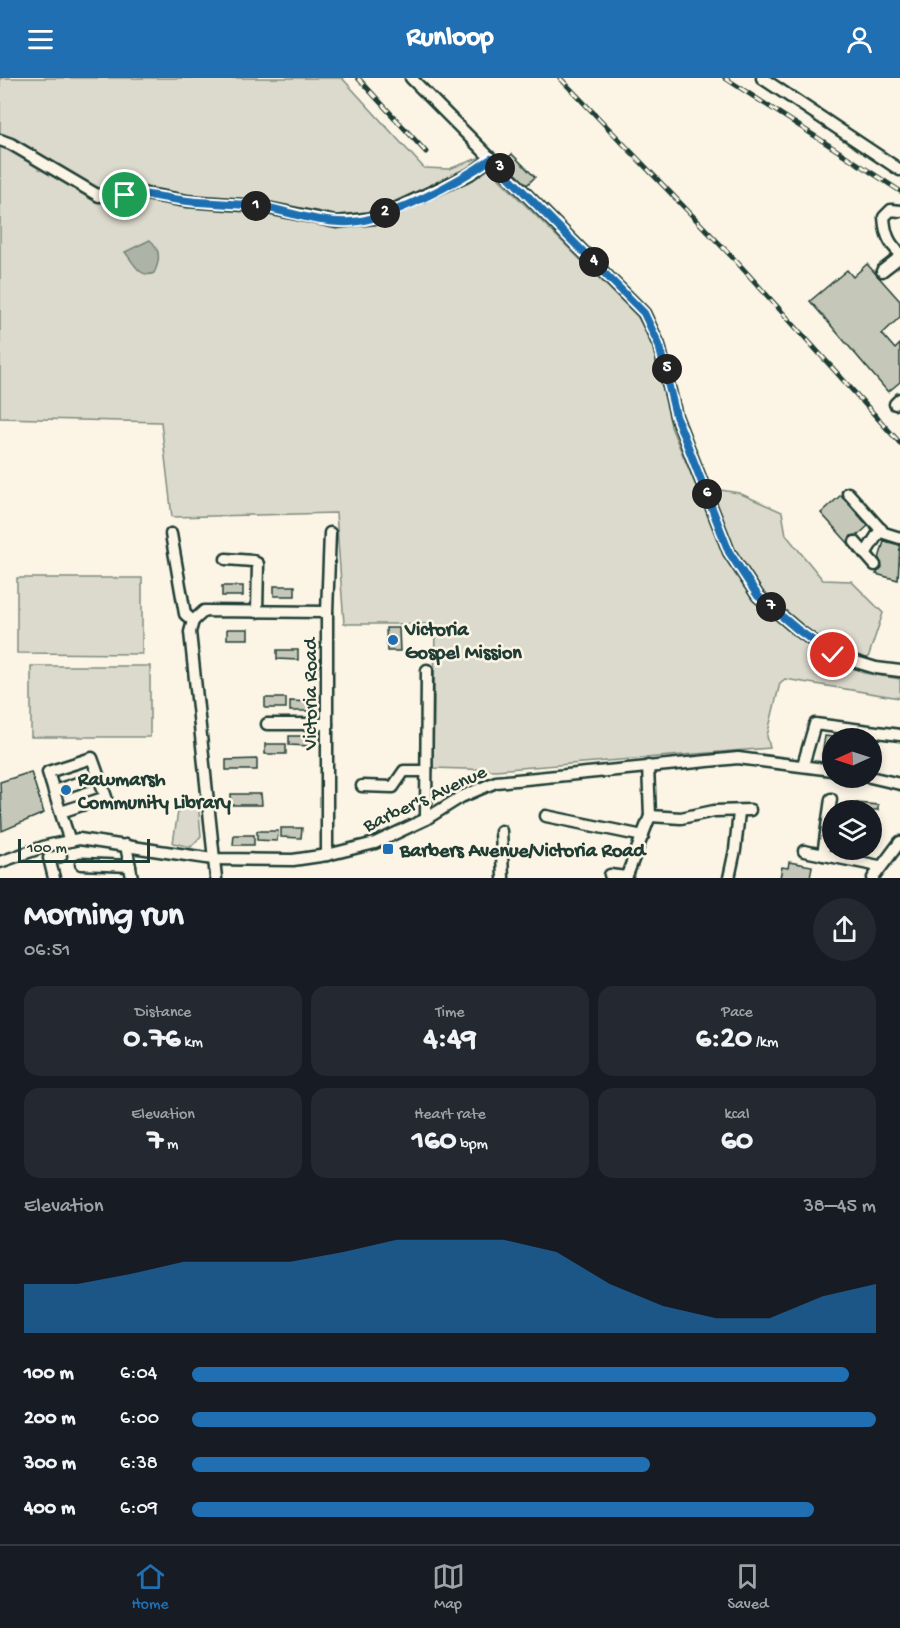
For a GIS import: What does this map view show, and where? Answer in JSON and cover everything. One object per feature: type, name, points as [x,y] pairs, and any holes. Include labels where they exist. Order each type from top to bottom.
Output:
[{"type":"street","points":[[411,78],[644,313],[659,345],[676,416],[729,552],[758,596],[798,630],[833,655],[876,668],[900,672]]},
{"type":"street","points":[[762,78],[900,170]]},
{"type":"street","points":[[0,141],[11,144],[99,196],[141,193],[187,201],[258,206],[336,222],[375,218],[470,174],[491,159]]},
{"type":"street","points":[[882,271],[900,255],[892,247],[885,231],[884,217],[891,210],[900,211]]},
{"type":"street","points":[[848,493],[874,533],[900,538]]},
{"type":"street","name":"Victoria Road","points":[[327,855],[327,612],[330,533]]},
{"type":"street","points":[[865,554],[874,533]]},
{"type":"street","points":[[171,534],[185,614],[193,621]]},
{"type":"street","points":[[855,542],[875,565]]},
{"type":"street","points":[[226,559],[253,561],[258,564],[257,612]]},
{"type":"street","points":[[216,878],[190,632],[193,621],[204,611],[327,612]]},
{"type":"street","points":[[426,819],[427,670]]},
{"type":"street","points":[[267,724],[327,724]]},
{"type":"street","points":[[803,765],[815,724],[900,735]]},
{"type":"street","points":[[61,812],[106,797],[92,758],[48,772],[70,841]]},
{"type":"street","name":"Barber's Avenue","points":[[0,861],[79,839],[213,860],[293,860],[327,855],[375,843],[426,819],[461,797],[496,782],[738,758],[822,768]]},
{"type":"street","points":[[610,875],[626,877],[643,837],[650,816],[648,766]]},
{"type":"street","points":[[362,786],[393,787],[404,771],[426,771]]},
{"type":"street","points":[[54,791],[98,776]]},
{"type":"street","points":[[882,781],[897,785]]},
{"type":"street","points":[[650,816],[681,818],[714,811],[745,811],[729,878]]},
{"type":"street","points":[[546,816],[643,837]]},
{"type":"street","points":[[501,831],[503,878]]},
{"type":"street","points":[[873,878],[900,842]]},
{"type":"street","points":[[126,845],[132,878]]},
{"type":"street","points":[[804,851],[822,855]]},
{"type":"street","points":[[860,860],[883,863],[900,855]]},
{"type":"street","points":[[54,878],[49,858],[61,856]]},
{"type":"street","points":[[81,864],[130,866]]},
{"type":"shaded area","points":[[0,78],[342,78],[424,168],[449,169],[478,158],[637,316],[653,344],[662,375],[671,427],[696,486],[739,493],[782,512],[786,535],[823,580],[851,581],[883,613],[863,673],[900,679],[900,698],[785,679],[780,683],[767,736],[770,748],[496,770],[433,768],[435,624],[344,624],[336,513],[172,517],[161,422],[0,418]]},
{"type":"shaded area","points":[[150,240],[156,247],[158,255],[154,273],[149,275],[141,272],[125,252]]},
{"type":"shaded area","points":[[17,578],[142,578],[142,654],[17,653]]},
{"type":"shaded area","points":[[31,666],[150,666],[150,737],[31,737]]},
{"type":"shaded area","points":[[180,799],[198,801],[201,836],[191,847],[173,843]]},
{"type":"building","points":[[512,154],[535,177],[527,185],[504,162]]},
{"type":"building","points":[[867,264],[900,301],[900,317],[882,334],[895,349],[900,344],[900,382],[888,392],[810,301],[847,270],[853,277]]},
{"type":"building","points":[[841,495],[868,526],[858,535],[851,536],[848,543],[821,513]]},
{"type":"building","points":[[884,541],[900,545],[898,580],[876,574],[882,567],[879,559]]},
{"type":"building","points":[[222,586],[243,586],[243,596],[222,596]]},
{"type":"building","points":[[274,586],[295,586],[295,596],[274,596]]},
{"type":"building","name":"Victoria Gospel Mission","points":[[386,628],[399,628],[400,651],[387,651]]},
{"type":"building","points":[[227,629],[248,629],[248,639],[227,639]]},
{"type":"building","points":[[277,650],[298,650],[298,660],[277,659]]},
{"type":"building","points":[[265,698],[286,698],[286,708],[265,708]]},
{"type":"building","points":[[290,701],[311,702],[310,711],[290,711]]},
{"type":"building","points":[[289,736],[310,736],[310,746],[289,745]]},
{"type":"building","points":[[265,744],[286,744],[286,754],[265,754]]},
{"type":"building","points":[[257,759],[257,770],[226,770],[226,760]]},
{"type":"building","points":[[31,772],[44,813],[2,831],[0,782]]},
{"type":"building","points":[[231,794],[261,794],[262,805],[231,805]]},
{"type":"building","points":[[281,828],[302,828],[301,838],[281,837]]},
{"type":"building","points":[[257,831],[278,831],[277,841],[257,840]]},
{"type":"building","points":[[234,835],[254,835],[254,845],[233,845]]},
{"type":"building","points":[[789,862],[812,866],[810,878],[780,878],[782,867],[788,868]]},
{"type":"railway","points":[[358,78],[426,152]]},
{"type":"railway","points":[[560,78],[736,261],[900,443]]},
{"type":"railway","points":[[725,78],[900,191]]},
{"type":"place","name":"Victoria Gospel Mission","points":[[393,640]]},
{"type":"place","name":"Rawmarsh Community Library","points":[[66,790]]},
{"type":"place","name":"Barbers Avenue/Victoria Road","points":[[388,849]]},
{"type":"route","points":[[125,195],[141,193],[187,201],[258,206],[324,220],[350,222],[375,218],[470,174],[491,159],[644,313],[659,345],[669,378],[676,416],[729,552],[758,596],[798,630],[833,655]]}]
